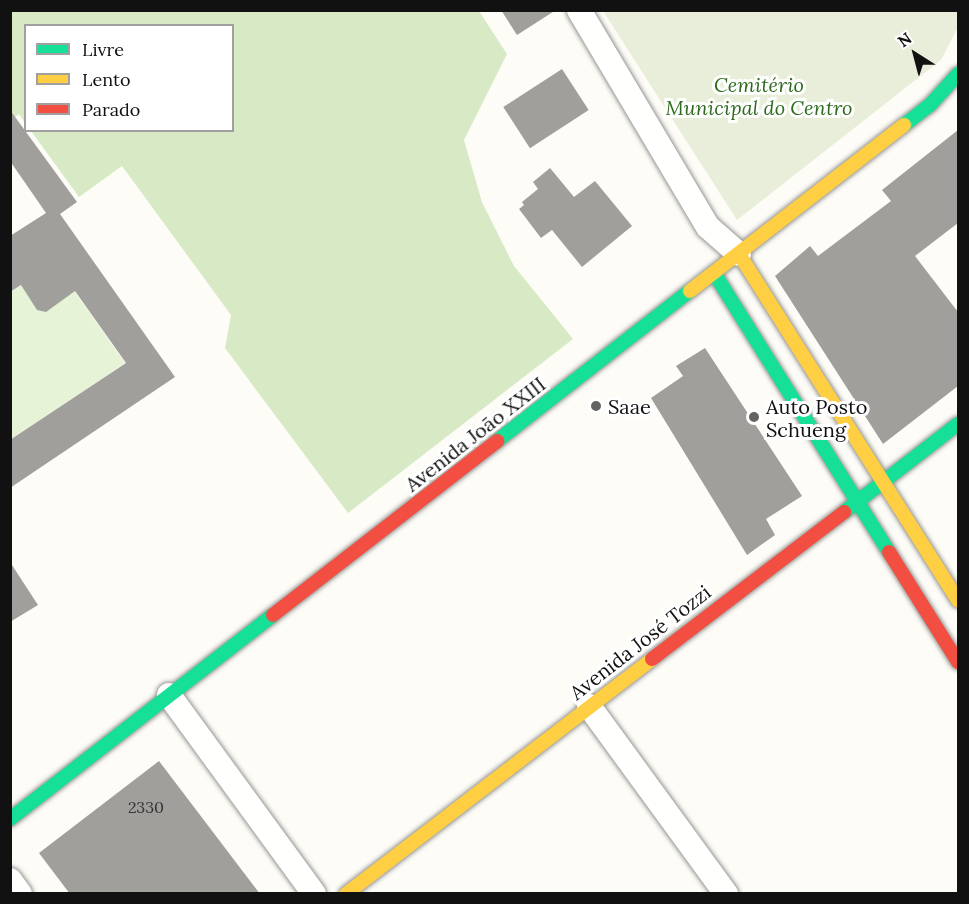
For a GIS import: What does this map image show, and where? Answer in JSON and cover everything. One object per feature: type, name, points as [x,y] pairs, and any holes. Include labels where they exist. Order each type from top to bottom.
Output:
[{"type":"street","points":[[579,10],[708,227],[739,254],[856,499],[958,662]]},
{"type":"street","name":"Avenida João XXIII","points":[[10,819],[930,105],[958,74]]},
{"type":"street","points":[[708,227],[714,273],[883,479],[958,602]]},
{"type":"street","name":"Avenida José Tozzi","points":[[346,894],[856,499],[958,424]]},
{"type":"street","points":[[169,695],[314,894]]},
{"type":"street","points":[[589,706],[726,894]]},
{"type":"street","points":[[10,880],[20,894]]},
{"type":"green space","name":"Cemitério Municipal do Centro","points":[[958,10],[958,27],[941,60],[737,220],[603,11]]},
{"type":"green space","points":[[11,11],[479,11],[507,54],[464,140],[482,202],[514,266],[573,339],[348,513],[225,348],[231,315],[122,166],[79,197],[32,132],[234,132],[234,24],[24,24],[24,122],[19,114],[11,120]]},
{"type":"green space","points":[[54,262],[125,363],[11,440],[11,292]]},
{"type":"building","points":[[501,10],[556,10],[517,35]]},
{"type":"building","points":[[562,69],[589,110],[530,148],[503,107]]},
{"type":"building","points":[[10,110],[77,202],[60,214],[175,377],[10,488],[10,440],[126,363],[75,291],[46,312],[37,310],[21,285],[10,292],[10,236],[46,213],[10,161]]},
{"type":"building","points":[[958,130],[958,223],[915,256],[958,312],[958,386],[883,444],[775,276],[810,246],[818,256],[891,201],[882,190]]},
{"type":"building","points":[[550,168],[574,197],[595,181],[632,226],[582,267],[552,230],[541,238],[519,209],[524,205],[522,202],[538,189],[533,182]]},
{"type":"building","points":[[705,348],[802,496],[766,519],[775,535],[747,555],[651,398],[683,376],[676,366]]},
{"type":"building","points":[[10,562],[38,605],[10,622]]},
{"type":"building","points":[[159,761],[260,894],[70,894],[39,853]]},
{"type":"traffic: fast","points":[[904,125],[930,105],[958,74]]},
{"type":"traffic: fast","points":[[714,273],[889,552]]},
{"type":"traffic: fast","points":[[497,441],[690,291]]},
{"type":"traffic: fast","points":[[844,512],[958,424]]},
{"type":"traffic: fast","points":[[10,819],[273,615]]},
{"type":"traffic: slow","points":[[690,291],[904,125]]},
{"type":"traffic: slow","points":[[739,254],[958,601]]},
{"type":"traffic: slow","points":[[346,894],[652,659]]},
{"type":"traffic: jam","points":[[273,615],[497,441]]},
{"type":"traffic: jam","points":[[652,659],[844,512]]},
{"type":"traffic: jam","points":[[889,552],[958,662]]},
{"type":"place","name":"Saae","points":[[596,406]]},
{"type":"place","name":"Auto Posto Schueng","points":[[754,417]]}]
